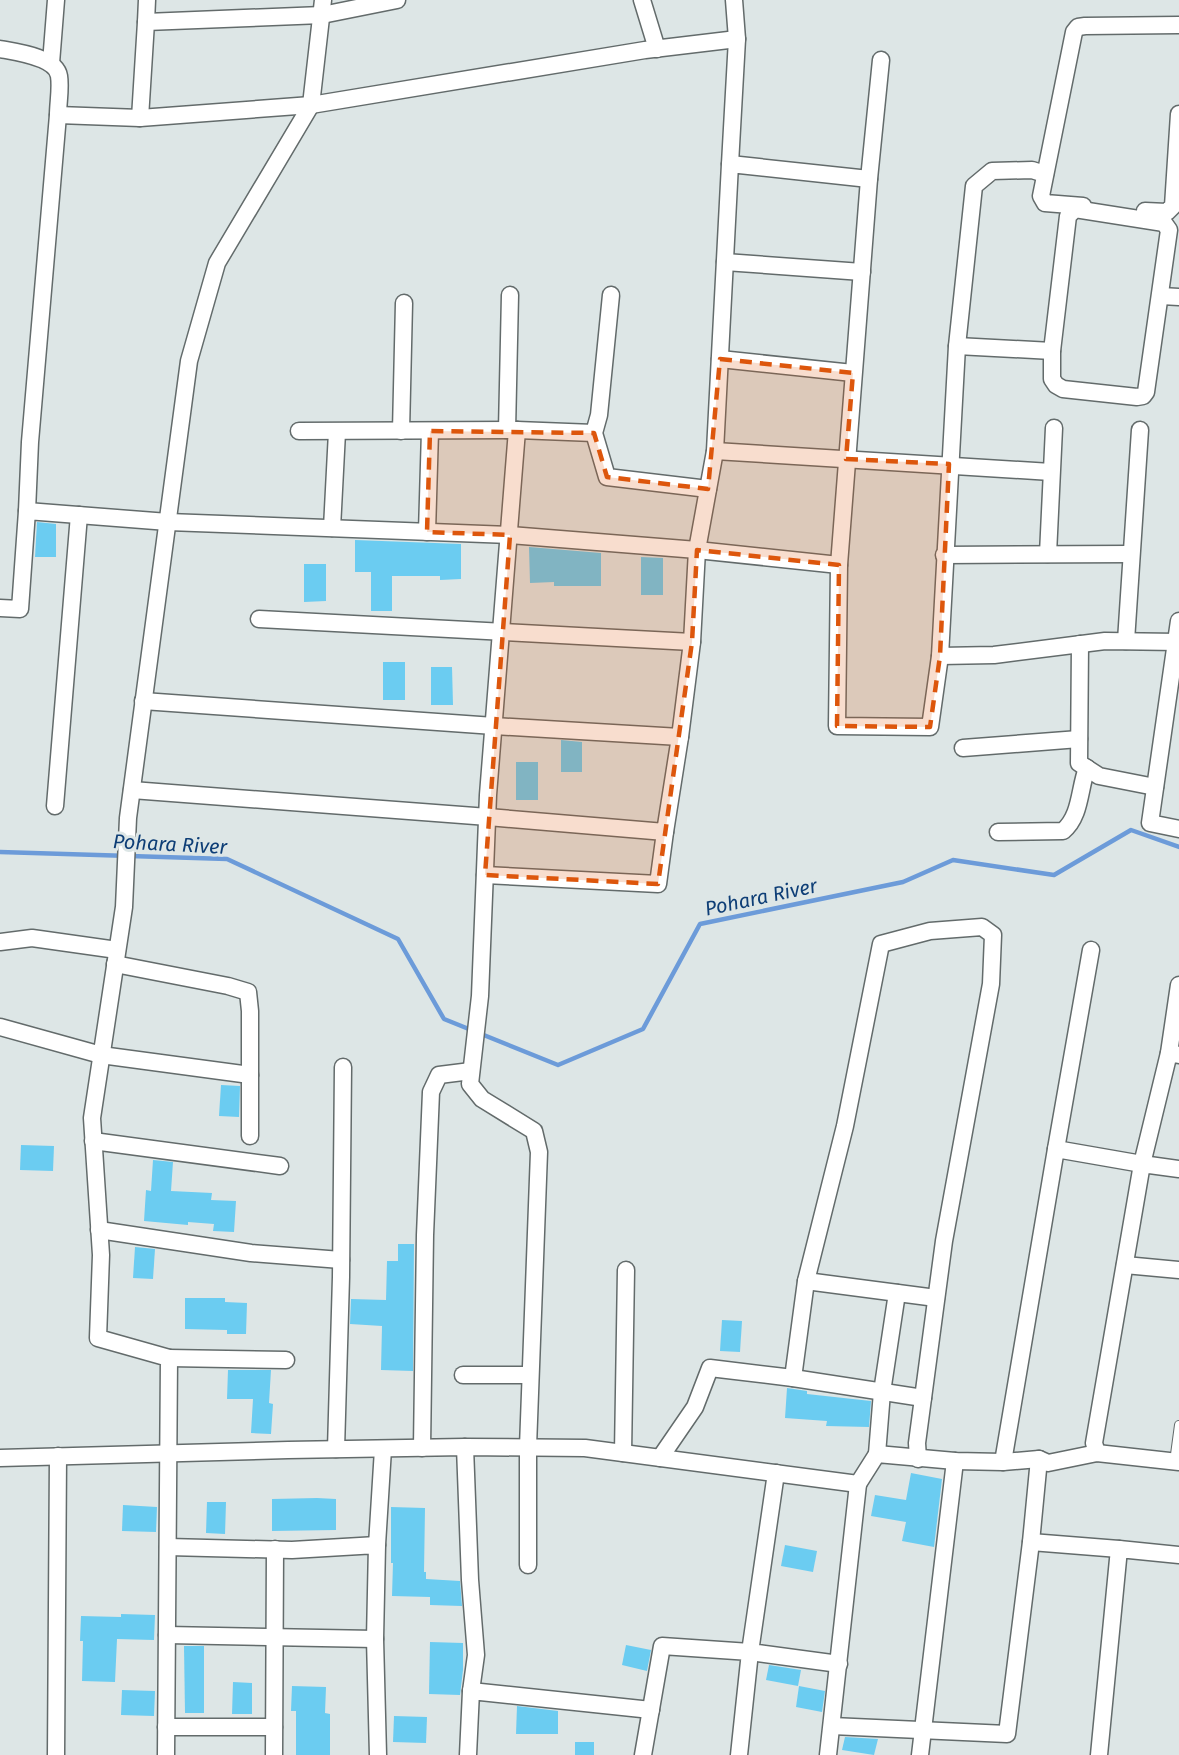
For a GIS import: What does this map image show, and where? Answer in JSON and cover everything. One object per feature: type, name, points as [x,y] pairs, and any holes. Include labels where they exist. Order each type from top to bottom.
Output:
[{"type":"street","points":[[51,63],[56,0]]},
{"type":"street","points":[[140,118],[147,0]]},
{"type":"street","points":[[146,22],[397,0]]},
{"type":"street","points":[[642,0],[657,49]]},
{"type":"street","points":[[485,875],[658,884],[681,737],[692,642],[697,550],[715,451],[737,39],[734,0]]},
{"type":"street","points":[[286,1360],[169,1358],[98,1338],[101,1255],[92,1118],[124,907],[128,818],[189,361],[217,263],[311,105],[322,7]]},
{"type":"street","points":[[1179,26],[1078,27],[1074,32],[1041,196],[1045,203],[1167,212],[1173,206],[1179,114]]},
{"type":"street","points":[[58,115],[140,118],[311,105],[657,49],[737,39]]},
{"type":"street","points":[[0,49],[20,52],[51,63],[59,74],[58,115],[30,442],[20,609],[0,608]]},
{"type":"street","points":[[881,60],[846,459],[839,565],[837,726],[930,727],[940,656],[957,346],[974,186],[992,171],[1032,170],[1045,174]]},
{"type":"street","points":[[730,164],[869,178]]},
{"type":"street","points":[[1075,209],[1167,225],[1169,230],[1161,296],[1146,392],[1143,396],[1137,398],[1063,389],[1052,379],[1052,351],[1068,216],[1075,209]]},
{"type":"street","points":[[724,262],[862,272]]},
{"type":"street","points":[[510,295],[512,430],[510,536],[488,817],[480,996],[470,1084],[482,1099],[534,1131],[538,1152],[528,1448],[528,1565]]},
{"type":"street","points":[[610,295],[599,415],[594,433],[607,477],[708,489]]},
{"type":"street","points":[[1161,296],[1179,297]]},
{"type":"street","points":[[400,431],[404,303]]},
{"type":"street","points":[[957,346],[1052,351]]},
{"type":"street","points":[[720,359],[853,373]]},
{"type":"street","points":[[1048,554],[1054,428]]},
{"type":"street","points":[[298,431],[512,430],[594,433]]},
{"type":"street","points":[[1126,641],[1140,430]]},
{"type":"street","points":[[427,532],[430,431]]},
{"type":"street","points":[[332,528],[337,432]]},
{"type":"street","points":[[715,451],[1052,472]]},
{"type":"street","points":[[27,511],[168,522],[510,536],[697,550],[839,565]]},
{"type":"street","points":[[55,806],[79,515]]},
{"type":"street","points":[[944,555],[1131,555]]},
{"type":"street","points":[[259,619],[502,630],[692,642]]},
{"type":"street","points":[[1179,621],[1150,823],[1179,829]]},
{"type":"street","points":[[940,656],[994,655],[1080,644],[1126,641],[1177,642]]},
{"type":"street","points":[[1080,644],[1079,763],[1100,776],[1155,787]]},
{"type":"street","points":[[143,701],[681,737]]},
{"type":"street","points":[[963,748],[1079,739]]},
{"type":"street","points":[[998,832],[1063,831],[1076,815],[1081,783],[1087,768]]},
{"type":"street","points":[[132,790],[665,832]]},
{"type":"street","points":[[793,1378],[806,1281],[845,1126],[881,944],[930,931],[982,927],[993,935],[991,984],[944,1241],[917,1443],[918,1459]]},
{"type":"street","points":[[0,942],[32,938],[116,957],[248,992],[250,1136]]},
{"type":"street","points":[[1003,1462],[1091,950]]},
{"type":"street","points":[[1097,1453],[1094,1443],[1143,1164],[1174,1054],[1179,985]]},
{"type":"street","points":[[0,1028],[101,1055],[250,1075]]},
{"type":"street","points":[[422,1448],[425,1235],[431,1092],[439,1074],[471,1065]]},
{"type":"street","points":[[336,1449],[343,1067]]},
{"type":"street","points":[[93,1141],[280,1166]]},
{"type":"street","points":[[1056,1149],[1179,1169]]},
{"type":"street","points":[[99,1230],[251,1253],[341,1260]]},
{"type":"street","points":[[1125,1264],[1179,1270]]},
{"type":"street","points":[[623,1453],[626,1270]]},
{"type":"street","points":[[806,1281],[936,1298]]},
{"type":"street","points":[[828,1755],[858,1484],[877,1454],[882,1392],[897,1293]]},
{"type":"street","points":[[166,1755],[169,1358]]},
{"type":"street","points":[[660,1458],[695,1407],[710,1368],[923,1398]]},
{"type":"street","points":[[463,1375],[530,1375]]},
{"type":"street","points":[[465,1447],[470,1580],[476,1655],[471,1691],[468,1755]]},
{"type":"street","points":[[0,1458],[336,1449],[585,1448],[858,1484]]},
{"type":"street","points":[[378,1755],[375,1639],[377,1545],[383,1449]]},
{"type":"street","points":[[877,1454],[955,1461],[1003,1462],[1039,1459],[1048,1463],[1097,1453],[1176,1462]]},
{"type":"street","points":[[56,1755],[58,1456]]},
{"type":"street","points":[[832,1726],[1007,1734],[1039,1459]]},
{"type":"street","points":[[920,1755],[925,1729],[955,1461]]},
{"type":"street","points":[[739,1755],[750,1652],[776,1473]]},
{"type":"street","points":[[1031,1542],[1179,1555]]},
{"type":"street","points":[[168,1547],[275,1550],[377,1545]]},
{"type":"street","points":[[1099,1755],[1119,1549]]},
{"type":"street","points":[[274,1755],[275,1550]]},
{"type":"street","points":[[167,1635],[375,1639]]},
{"type":"street","points":[[643,1755],[662,1646],[750,1652],[838,1664]]},
{"type":"street","points":[[471,1691],[651,1710]]},
{"type":"street","points":[[166,1727],[274,1727]]},
{"type":"lane","points":[[1176,1462],[1179,1425]]},
{"type":"highlighted area","points":[[720,359],[853,373],[846,459],[949,464],[940,656],[930,727],[837,726],[839,565],[697,550],[692,642],[658,884],[485,875],[510,535],[427,532],[430,431],[594,433],[607,477],[708,489]]},
{"type":"building","points":[[37,522],[56,524],[56,557],[35,557]]},
{"type":"building","points":[[355,540],[461,544],[461,579],[440,580],[440,576],[392,576],[392,611],[371,611],[371,572],[355,572]]},
{"type":"building","points":[[529,547],[601,553],[601,586],[554,586],[554,582],[530,583]]},
{"type":"building","points":[[641,557],[663,558],[663,595],[641,595]]},
{"type":"building","points":[[304,564],[326,564],[326,601],[304,602]]},
{"type":"building","points":[[383,662],[405,662],[405,700],[383,700]]},
{"type":"building","points":[[431,667],[452,667],[453,705],[431,705]]},
{"type":"building","points":[[561,740],[582,742],[582,772],[561,772]]},
{"type":"building","points":[[516,762],[538,762],[538,800],[516,800]]},
{"type":"building","points":[[221,1085],[240,1086],[239,1117],[219,1116]]},
{"type":"building","points":[[21,1145],[54,1146],[53,1171],[20,1170]]},
{"type":"building","points":[[153,1160],[173,1162],[171,1191],[212,1193],[211,1200],[236,1201],[234,1232],[213,1231],[214,1224],[188,1222],[188,1225],[144,1221],[146,1190],[151,1191]]},
{"type":"building","points":[[398,1244],[414,1244],[413,1371],[381,1370],[382,1326],[350,1324],[351,1299],[386,1300],[387,1261],[398,1261]]},
{"type":"building","points":[[135,1247],[155,1249],[153,1279],[133,1278]]},
{"type":"building","points":[[185,1298],[225,1298],[225,1302],[247,1303],[246,1334],[227,1334],[227,1330],[185,1329]]},
{"type":"building","points":[[722,1320],[742,1321],[740,1352],[720,1351]]},
{"type":"building","points":[[228,1370],[271,1370],[269,1403],[273,1404],[271,1434],[251,1433],[253,1399],[227,1399]]},
{"type":"building","points":[[787,1388],[807,1391],[807,1394],[871,1401],[869,1427],[826,1426],[827,1421],[785,1418]]},
{"type":"building","points":[[911,1473],[942,1479],[934,1547],[902,1541],[906,1522],[871,1516],[875,1495],[906,1500]]},
{"type":"building","points":[[272,1499],[336,1499],[336,1530],[272,1531]]},
{"type":"building","points":[[207,1502],[226,1502],[225,1534],[206,1533]]},
{"type":"building","points":[[123,1505],[157,1507],[156,1532],[122,1531]]},
{"type":"building","points":[[391,1507],[425,1508],[424,1572],[426,1572],[426,1579],[460,1581],[462,1606],[430,1605],[430,1597],[392,1596]]},
{"type":"building","points":[[785,1545],[817,1551],[813,1572],[781,1566]]},
{"type":"building","points":[[121,1614],[155,1615],[154,1640],[117,1639],[115,1682],[82,1681],[81,1616],[121,1617]]},
{"type":"building","points":[[430,1642],[463,1643],[460,1695],[429,1694]]},
{"type":"building","points":[[626,1645],[651,1650],[647,1671],[622,1665]]},
{"type":"building","points":[[184,1646],[204,1646],[204,1713],[185,1713]]},
{"type":"building","points":[[769,1665],[801,1670],[798,1686],[766,1680]]},
{"type":"building","points":[[233,1682],[252,1683],[252,1714],[232,1714]]},
{"type":"building","points":[[292,1686],[326,1687],[325,1713],[330,1714],[330,1755],[296,1755],[296,1711],[291,1711]]},
{"type":"building","points":[[799,1686],[825,1691],[822,1712],[796,1707]]},
{"type":"building","points":[[122,1690],[155,1691],[154,1716],[121,1715]]},
{"type":"building","points":[[517,1706],[558,1711],[558,1734],[516,1734]]},
{"type":"building","points":[[394,1716],[427,1717],[426,1743],[393,1742]]},
{"type":"building","points":[[845,1737],[878,1739],[874,1755],[842,1750]]},
{"type":"building","points":[[575,1742],[594,1742],[594,1755],[575,1755]]},
{"type":"waterway","name":"Pohara River","points":[[0,852],[227,859],[398,939],[444,1019],[558,1065],[643,1029],[700,924],[903,882],[953,860],[1054,875],[1131,830],[1179,847]]}]
